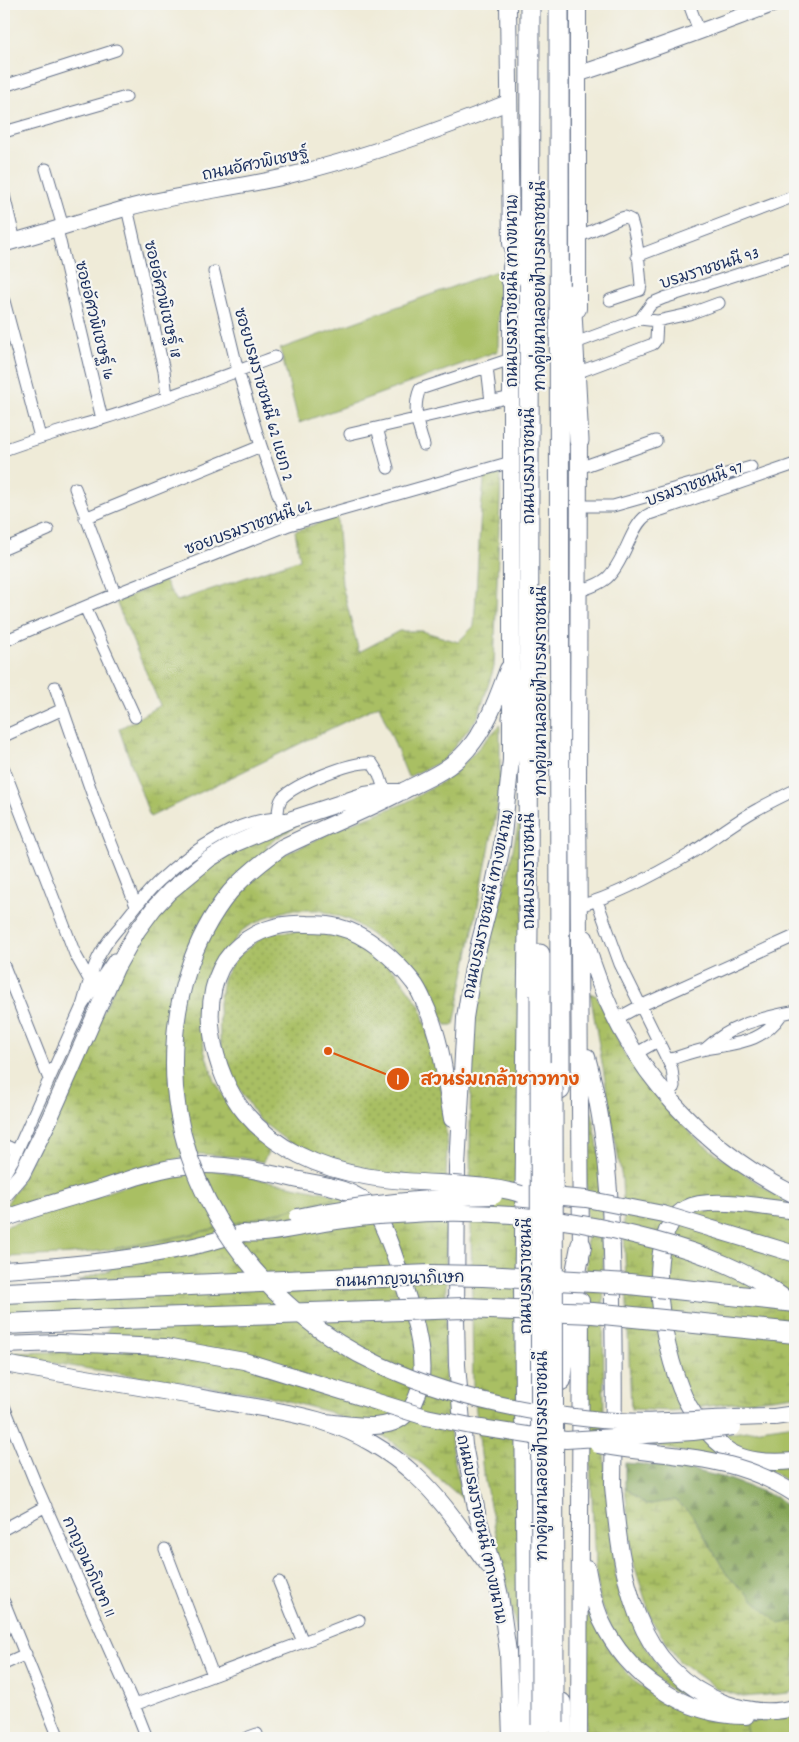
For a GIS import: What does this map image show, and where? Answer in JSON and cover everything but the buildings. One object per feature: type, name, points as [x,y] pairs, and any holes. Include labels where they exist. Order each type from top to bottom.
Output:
[{"type":"highway","points":[[561,1380],[573,1288],[581,1246]]},
{"type":"highway","name":"ถนนกาญจนาภิเษก","points":[[4,1293],[430,1275],[629,1284],[795,1302]]},
{"type":"highway","name":"ถนนบรมราชชนนี","points":[[524,1282],[528,1738]]},
{"type":"highway","name":"ถนนบรมราชชนนี","points":[[560,1284],[561,1738]]},
{"type":"highway","name":"ถนนกาญจนาภิเษก","points":[[4,1324],[474,1308],[593,1313],[795,1333]]},
{"type":"main road","name":"ถนนบรมราชชนนี (ทางขนาน)","points":[[508,4],[512,718],[508,799],[502,845],[468,993],[462,1057],[458,1150],[456,1318],[460,1404],[469,1474],[478,1518],[495,1574],[508,1652],[511,1738]]},
{"type":"main road","name":"ถนนบรมราชชนนี","points":[[524,1282],[528,928],[530,4]]},
{"type":"main road","name":"ทางคู่ขนานลอยฟ้าบรมราชชนนี","points":[[538,4],[541,1738]]},
{"type":"main road","name":"ทางคู่ขนานลอยฟ้าบรมราชชนนี","points":[[554,4],[554,1738]]},
{"type":"main road","name":"ถนนบรมราชชนนี","points":[[559,4],[558,712],[560,1284]]},
{"type":"main road","points":[[578,4],[581,1246],[579,1738]]},
{"type":"main road","points":[[559,134],[563,139],[579,441]]},
{"type":"main road","points":[[511,280],[529,160]]},
{"type":"main road","points":[[512,718],[522,662],[528,610]]},
{"type":"main road","points":[[511,660],[486,725],[466,751],[436,775],[381,803],[282,848],[263,862],[231,891],[204,931],[182,986],[176,1012],[174,1036],[174,1072],[178,1110],[183,1138],[194,1170],[219,1221],[240,1252],[293,1308],[316,1327],[354,1352],[400,1373],[458,1393],[533,1412],[594,1420],[676,1422],[774,1417],[795,1414]]},
{"type":"main road","points":[[4,1195],[22,1174],[48,1122],[116,968],[137,930],[170,891],[186,876],[210,859],[234,844],[285,818],[365,795],[402,792]]},
{"type":"main road","points":[[579,911],[588,949],[598,979],[616,1019],[635,1054],[669,1099],[714,1144],[759,1175],[795,1195]]},
{"type":"main road","points":[[458,1150],[440,1044],[431,1017],[414,983],[394,961],[373,944],[355,933],[338,927],[320,924],[298,923],[278,925],[260,931],[244,941],[232,953],[222,968],[213,993],[211,1013],[212,1039],[226,1083],[245,1113],[262,1131],[300,1156],[339,1171],[365,1176],[401,1181],[486,1186],[521,1194],[586,1199],[627,1206],[698,1224],[795,1254]]},
{"type":"main road","points":[[580,1033],[600,1115],[608,1176],[612,1250],[613,1486],[616,1523],[632,1601],[654,1649],[677,1676],[697,1690],[714,1699],[749,1710],[764,1712],[789,1709]]},
{"type":"main road","points":[[4,1220],[162,1170],[202,1165],[221,1166],[284,1176],[325,1185],[360,1198],[372,1209],[381,1224],[406,1291],[415,1324],[421,1366],[420,1388],[415,1402],[406,1415],[397,1422],[378,1426],[325,1422],[164,1391],[4,1364]]},
{"type":"main road","points":[[4,1270],[60,1266],[196,1246],[296,1217],[362,1206],[431,1198],[521,1194]]},
{"type":"main road","points":[[795,1211],[707,1202],[686,1208],[680,1212],[666,1232],[662,1250],[660,1305],[664,1331],[677,1380],[689,1406],[714,1440],[727,1450],[741,1457],[770,1462],[795,1462]]},
{"type":"main road","points":[[242,1233],[260,1234],[331,1222],[396,1214],[475,1212],[546,1217],[634,1234],[710,1257],[737,1268],[762,1282],[795,1306]]},
{"type":"main road","points":[[4,1345],[59,1343],[165,1348],[226,1357],[278,1371],[426,1417],[481,1428],[611,1447],[687,1455],[731,1464],[769,1478],[795,1494]]},
{"type":"main road","points":[[566,1440],[720,1430],[774,1417]]},
{"type":"main road","points":[[325,1422],[361,1438],[392,1457],[415,1475],[445,1506],[495,1574]]},
{"type":"main road","points":[[580,1524],[591,1590],[597,1610],[616,1646],[639,1673],[676,1699],[710,1712],[750,1716],[789,1709]]},
{"type":"street","points":[[688,4],[699,31]]},
{"type":"street","points":[[578,74],[630,58],[774,4]]},
{"type":"street","points":[[4,86],[116,50]]},
{"type":"street","points":[[4,132],[126,98]]},
{"type":"street","name":"ถนนอัศวพิเชษฐ์","points":[[10,243],[127,208],[282,177],[338,162],[422,136],[509,102]]},
{"type":"street","name":"ซอยอัศวพิเชษฐ์ 16","points":[[46,169],[102,419]]},
{"type":"street","points":[[4,195],[10,243]]},
{"type":"street","points":[[637,256],[795,196]]},
{"type":"street","name":"ซอยอัศวพิเชษฐ์ 18","points":[[127,208],[162,362],[167,397]]},
{"type":"street","points":[[578,237],[618,219],[625,217],[631,220],[634,228],[640,290],[610,300]]},
{"type":"street","name":"บรมราชชนนี 93","points":[[640,319],[652,303],[664,298],[795,256]]},
{"type":"street","name":"ซอยบรมราชชนนี 62 แยก 2","points":[[214,272],[238,371],[261,446],[289,525]]},
{"type":"street","points":[[4,301],[40,437]]},
{"type":"street","points":[[578,342],[640,319],[657,321],[689,314],[719,303]]},
{"type":"street","points":[[578,372],[653,344],[656,340],[657,321]]},
{"type":"street","points":[[4,450],[167,397],[275,356]]},
{"type":"street","points":[[424,445],[416,419],[417,395],[420,390],[511,359]]},
{"type":"street","points":[[487,367],[490,402]]},
{"type":"street","points":[[350,434],[511,397]]},
{"type":"street","points":[[377,428],[388,468]]},
{"type":"street","points":[[579,468],[656,440]]},
{"type":"street","points":[[86,518],[261,446]]},
{"type":"street","name":"ซอยบรมราชชนนี 62","points":[[4,640],[289,525],[511,462]]},
{"type":"street","name":"บรมราชชนนี 97","points":[[579,591],[602,582],[618,566],[632,537],[645,517],[660,510],[795,464]]},
{"type":"street","points":[[579,506],[613,506],[751,468]]},
{"type":"street","points":[[75,488],[115,594]]},
{"type":"street","points":[[5,545],[48,530]]},
{"type":"street","points":[[85,607],[135,717]]},
{"type":"street","points":[[55,687],[94,798],[136,906]]},
{"type":"street","points":[[4,736],[63,709]]},
{"type":"street","points":[[4,1174],[17,1151],[82,1006],[103,948],[136,906],[158,882],[200,848],[226,834],[253,822],[285,818],[278,807],[282,799],[303,783],[361,763],[372,764],[376,767],[385,792]]},
{"type":"street","points":[[4,769],[75,954],[90,981]]},
{"type":"street","points":[[579,911],[640,882],[689,854],[756,810],[795,790]]},
{"type":"street","points":[[597,901],[620,964],[668,1060],[674,1079],[674,1086],[669,1099]]},
{"type":"street","points":[[82,1006],[117,954],[137,930]]},
{"type":"street","points":[[616,1019],[640,1006],[795,936]]},
{"type":"street","points":[[4,966],[49,1079]]},
{"type":"street","points":[[705,1049],[718,1037],[747,1022],[795,1011]]},
{"type":"street","points":[[668,1060],[705,1049],[732,1046],[752,1039],[776,1024],[782,1014]]},
{"type":"street","points":[[635,1054],[658,1041]]},
{"type":"street","points":[[4,1145],[17,1151]]},
{"type":"street","name":"กาญจนาภิเษก 11","points":[[4,1406],[147,1738]]},
{"type":"street","points":[[4,1530],[46,1506]]},
{"type":"street","points":[[166,1550],[213,1675]]},
{"type":"street","points":[[279,1582],[303,1642]]},
{"type":"street","points":[[4,1602],[59,1738]]},
{"type":"street","points":[[134,1705],[359,1620]]},
{"type":"street","points":[[4,1664],[26,1654]]},
{"type":"green space","points":[[499,270],[498,351],[299,423],[280,349]]},
{"type":"green space","points":[[501,471],[494,667],[478,717],[443,761],[408,777],[379,705],[150,817],[119,729],[160,705],[116,602],[164,581],[177,601],[300,559],[295,531],[337,517],[342,585],[359,652],[399,631],[422,631],[458,642],[474,626],[485,474]]},
{"type":"green space","points":[[500,725],[500,795],[454,1025],[446,1025],[405,958],[350,920],[319,910],[290,910],[267,917],[244,929],[222,955],[205,981],[202,1010],[204,1050],[215,1081],[238,1121],[269,1150],[263,1162],[238,1157],[200,1154],[141,1168],[4,1211],[146,923],[203,868],[256,840],[302,822],[265,846],[279,857],[349,824],[405,803],[452,776]]},
{"type":"green space","points":[[523,801],[523,1661],[483,1472],[473,1385],[470,1148],[471,1033],[482,963],[507,878]]},
{"type":"green space","points":[[318,930],[349,938],[396,972],[420,1006],[440,1076],[447,1142],[446,1191],[304,1154],[258,1119],[224,1063],[220,1039],[219,1003],[223,979],[236,958],[268,933]]},
{"type":"green space","points":[[590,993],[597,996],[625,1055],[697,1140],[795,1208],[795,1395],[671,1411],[631,1409],[622,1179]]},
{"type":"green space","points":[[586,1113],[592,1113],[603,1176],[604,1455],[616,1577],[643,1643],[661,1670],[704,1703],[672,1691],[621,1647],[601,1606],[595,1566],[587,1391]]},
{"type":"green space","points":[[204,1168],[343,1196],[230,1225],[145,1243],[75,1254],[4,1257],[4,1227],[125,1186]]},
{"type":"green space","points":[[343,1196],[446,1205],[446,1376],[452,1450],[464,1500],[422,1464],[388,1439],[329,1412],[266,1395],[4,1355],[4,1353],[93,1351],[121,1310],[115,1279],[77,1281],[110,1270],[115,1249],[192,1234]]},
{"type":"green space","points":[[118,1295],[121,1310],[4,1315],[4,1300]]},
{"type":"green space","points":[[795,1424],[795,1487],[772,1471],[650,1445]]},
{"type":"green space","points":[[625,1463],[680,1467],[726,1478],[777,1497],[795,1514],[795,1621],[779,1624],[727,1575],[692,1515],[675,1500],[646,1505],[625,1487]]},
{"type":"green space","points":[[625,1487],[646,1505],[675,1500],[692,1515],[727,1575],[779,1624],[795,1621],[795,1690],[789,1693],[743,1697],[716,1688],[678,1660],[652,1621],[632,1558]]},
{"type":"green space","points":[[586,1603],[611,1653],[635,1682],[655,1695],[707,1720],[746,1723],[749,1738],[586,1738]]},
{"type":"green space","points":[[795,1713],[795,1738],[749,1738],[746,1723]]},
{"type":"place","name":"สวนร่มเกล้าชาวทาง","points":[[328,1051]]}]
